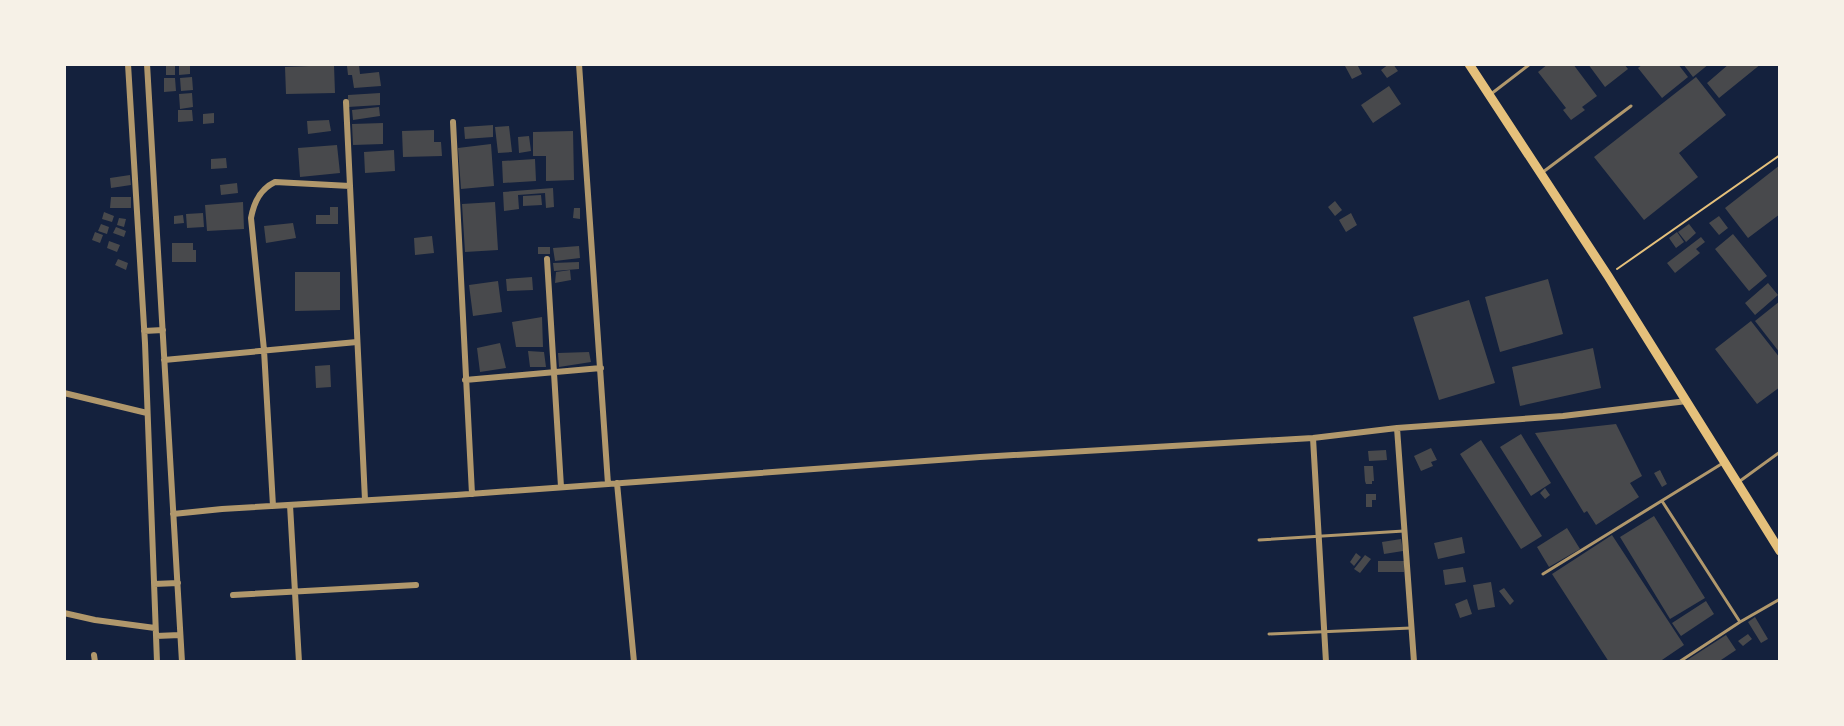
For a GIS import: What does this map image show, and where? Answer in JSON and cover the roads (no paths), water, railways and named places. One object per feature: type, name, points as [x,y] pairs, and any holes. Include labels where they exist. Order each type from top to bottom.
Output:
[{"type":"main road","points":[[1469,64],[1688,401],[1779,551]]},
{"type":"street","points":[[128,64],[147,331],[147,413],[157,584],[155,628],[159,636],[158,662]]},
{"type":"street","points":[[147,64],[178,636],[182,662]]},
{"type":"street","points":[[579,64],[608,484]]},
{"type":"street","points":[[346,102],[365,500]]},
{"type":"street","points":[[453,122],[472,494]]},
{"type":"street","points":[[273,506],[264,350],[251,218],[254,204],[266,186],[275,182],[350,186]]},
{"type":"street","points":[[548,259],[561,487]]},
{"type":"street","points":[[147,331],[161,330]]},
{"type":"street","points":[[164,360],[357,342]]},
{"type":"street","points":[[465,380],[601,368]]},
{"type":"street","points":[[64,393],[147,413]]},
{"type":"street","points":[[173,514],[968,458],[1313,438],[1397,428],[1563,416],[1688,401]]},
{"type":"street","points":[[1397,428],[1414,662]]},
{"type":"street","points":[[1313,438],[1326,662]]},
{"type":"street","points":[[617,483],[634,662]]},
{"type":"street","points":[[290,505],[299,662]]},
{"type":"street","points":[[157,584],[175,583]]},
{"type":"street","points":[[232,595],[416,585]]},
{"type":"street","points":[[64,613],[95,620],[155,628]]},
{"type":"street","points":[[159,636],[178,636]]},
{"type":"lane","points":[[1490,96],[1530,64]]},
{"type":"lane","points":[[1542,174],[1631,106]]},
{"type":"lane","points":[[1738,483],[1779,452]]},
{"type":"lane","points":[[1543,574],[1725,462]]},
{"type":"lane","points":[[1662,501],[1740,622]]},
{"type":"lane","points":[[1259,540],[1404,531]]},
{"type":"lane","points":[[1679,662],[1779,599]]},
{"type":"lane","points":[[1269,634],[1411,628]]}]
